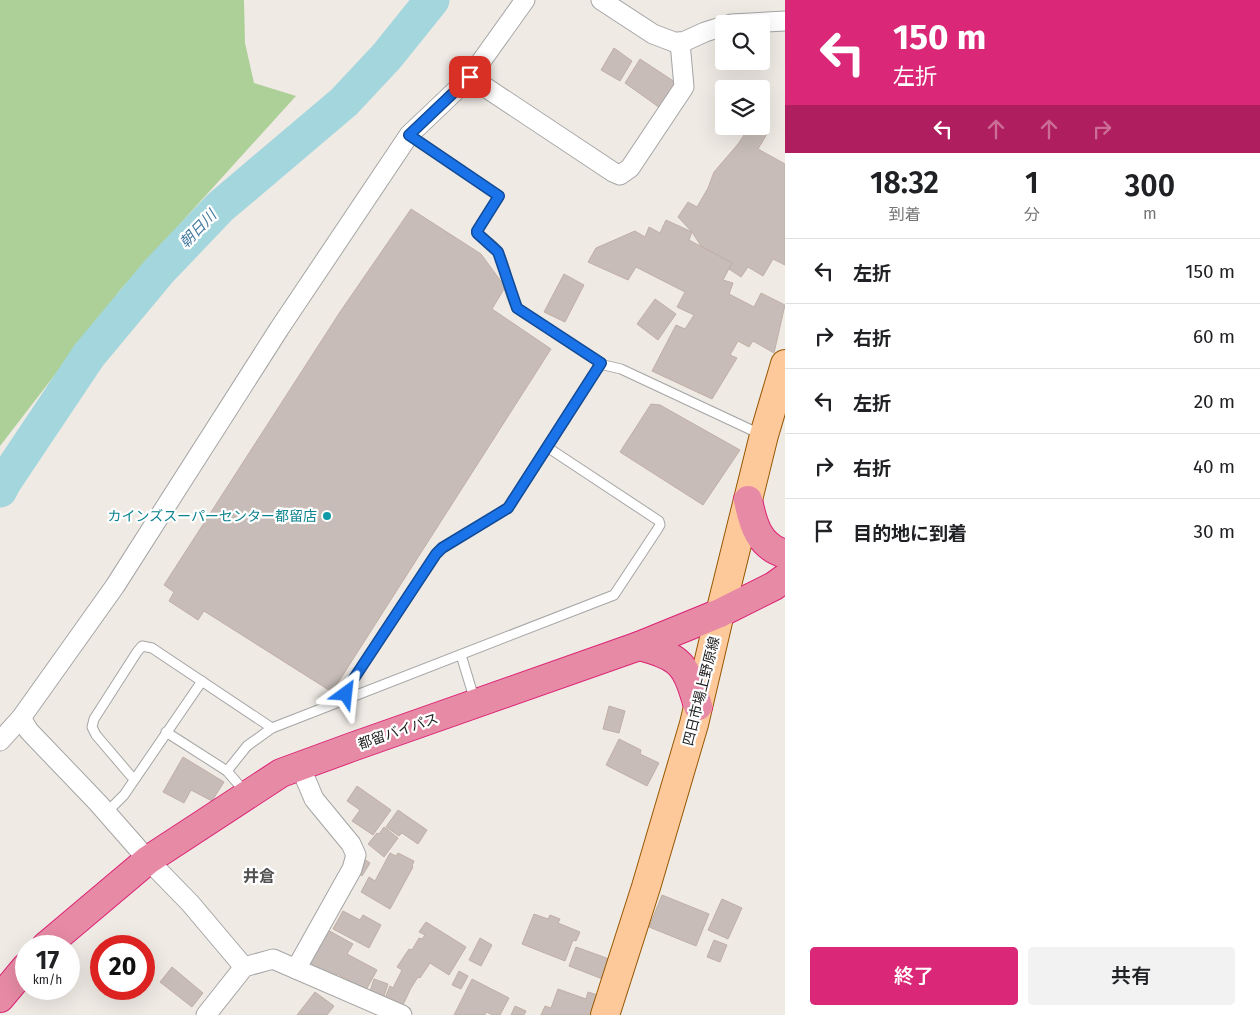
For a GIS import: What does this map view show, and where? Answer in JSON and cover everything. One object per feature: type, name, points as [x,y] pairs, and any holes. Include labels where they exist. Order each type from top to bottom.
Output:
[{"type":"highway","points":[[748,500],[753,524],[761,538],[775,551],[785,554]]},
{"type":"highway","name":"都留バイパス","points":[[59,935],[148,860],[281,774],[639,646],[720,613],[774,586],[785,578]]},
{"type":"highway","points":[[639,646],[679,662],[690,678],[698,706]]},
{"type":"highway","points":[[0,998],[15,980]]},
{"type":"main road","name":"四日市場上野原線","points":[[605,1015],[649,877],[698,706],[764,436],[785,364]]},
{"type":"street","points":[[0,741],[21,718],[115,586],[279,329],[409,135],[470,77],[526,0]]},
{"type":"street","points":[[601,0],[661,38],[674,42],[680,42],[715,29]]},
{"type":"street","points":[[770,22],[785,21]]},
{"type":"street","points":[[470,77],[620,175],[630,168],[684,87],[680,42]]},
{"type":"street","points":[[21,718],[29,731],[190,903],[244,967]]},
{"type":"street","points":[[296,969],[352,869],[356,854],[351,844],[314,799],[300,766]]},
{"type":"street","points":[[206,1015],[244,967],[273,959],[402,1015]]},
{"type":"lane","points":[[409,135],[499,196],[477,233],[498,252],[517,308],[601,363],[620,369],[764,436]]},
{"type":"lane","points":[[347,699],[347,689],[436,554],[442,548],[508,508],[601,363]]},
{"type":"lane","points":[[227,771],[248,746],[272,728],[616,594],[660,525],[659,521],[547,447]]},
{"type":"lane","points":[[135,778],[130,776],[96,735],[92,727],[94,719],[142,646],[152,648],[272,728]]},
{"type":"lane","points":[[460,654],[476,704]]},
{"type":"lane","points":[[106,813],[124,795],[202,681]]},
{"type":"lane","points":[[166,732],[227,771],[248,795]]},
{"type":"green space","points":[[0,0],[244,0],[245,43],[254,83],[296,96],[121,289],[0,446]]},
{"type":"building","points":[[614,48],[632,61],[620,81],[601,70]]},
{"type":"building","points":[[640,59],[675,82],[670,100],[660,108],[625,83]]},
{"type":"building","points":[[744,135],[766,135],[758,149],[785,164],[785,265],[773,259],[763,276],[748,267],[741,277],[729,269],[732,263],[701,246],[692,232],[678,217],[688,202],[697,207],[708,188],[714,172]]},
{"type":"building","name":"カインズスーパーセンター都留店","points":[[411,209],[481,254],[503,284],[504,289],[492,309],[551,349],[332,692],[204,611],[198,620],[169,601],[174,592],[164,585],[340,312]]},
{"type":"building","points":[[666,220],[692,232],[689,240],[732,263],[723,280],[733,283],[729,294],[754,307],[761,293],[785,305],[774,353],[753,341],[749,347],[738,341],[730,355],[737,358],[712,399],[652,371],[676,325],[685,329],[694,315],[677,307],[685,292],[636,267],[628,280],[588,262],[596,248],[635,231],[645,237],[649,227],[660,233]]},
{"type":"building","points":[[564,274],[584,285],[565,322],[544,312]]},
{"type":"building","points":[[655,299],[676,314],[658,340],[637,324]]},
{"type":"building","points":[[651,404],[660,405],[740,450],[703,505],[620,452]]},
{"type":"building","points":[[609,706],[625,711],[619,733],[603,729]]},
{"type":"building","points":[[619,739],[641,750],[640,754],[659,763],[647,786],[606,765]]},
{"type":"building","points":[[183,757],[224,782],[212,801],[191,790],[184,803],[163,792]]},
{"type":"building","points":[[357,786],[391,810],[373,835],[352,821],[360,810],[347,801]]},
{"type":"building","points":[[398,810],[427,830],[418,844],[402,833],[399,836],[386,827]]},
{"type":"building","points":[[384,827],[398,838],[384,857],[368,844]]},
{"type":"building","points":[[390,853],[396,856],[398,853],[414,861],[413,867],[390,909],[361,892],[369,877],[375,881]]},
{"type":"building","points":[[364,859],[370,863],[362,876],[355,871]]},
{"type":"building","points":[[662,895],[709,914],[696,946],[649,927]]},
{"type":"building","points":[[722,899],[742,908],[728,939],[708,930]]},
{"type":"building","points":[[343,911],[360,920],[363,915],[381,925],[369,948],[333,929]]},
{"type":"building","points":[[534,914],[548,919],[550,915],[560,919],[558,923],[580,932],[576,941],[573,940],[565,961],[522,944]]},
{"type":"building","points":[[426,922],[466,947],[449,975],[430,963],[411,988],[402,1007],[385,998],[390,986],[393,988],[402,970],[397,967],[409,949],[412,950],[419,938],[422,939],[425,935],[419,932]]},
{"type":"building","points":[[326,929],[353,944],[347,954],[377,970],[366,990],[337,974],[335,977],[308,962]]},
{"type":"building","points":[[480,938],[492,945],[481,966],[469,960]]},
{"type":"building","points":[[714,940],[727,945],[720,962],[707,957]]},
{"type":"building","points":[[576,947],[612,960],[605,980],[569,966]]},
{"type":"building","points":[[172,967],[203,993],[192,1007],[160,982]]},
{"type":"building","points":[[459,971],[468,976],[461,989],[452,985]]},
{"type":"building","points":[[374,979],[388,984],[384,996],[370,991]]},
{"type":"building","points":[[472,979],[509,998],[500,1015],[486,1012],[485,1015],[454,1015]]},
{"type":"building","points":[[558,989],[586,999],[588,992],[601,996],[594,1015],[541,1015],[545,1006],[551,1008]]},
{"type":"building","points":[[315,992],[334,1006],[327,1015],[297,1015]]},
{"type":"building","points":[[515,1006],[526,1011],[524,1015],[511,1015]]},
{"type":"waterway","name":"朝日川","points":[[0,490],[89,355],[159,271],[220,207],[344,102],[387,56],[432,0]]},
{"type":"place","name":"カインズスーパーセンター都留店","points":[[327,516]]},
{"type":"district","name":"井倉","points":[[259,876]]},
{"type":"route","points":[[346,694],[347,689],[436,554],[442,548],[508,508],[601,363],[517,308],[498,252],[477,233],[498,199],[497,193],[409,135],[470,77]]}]
